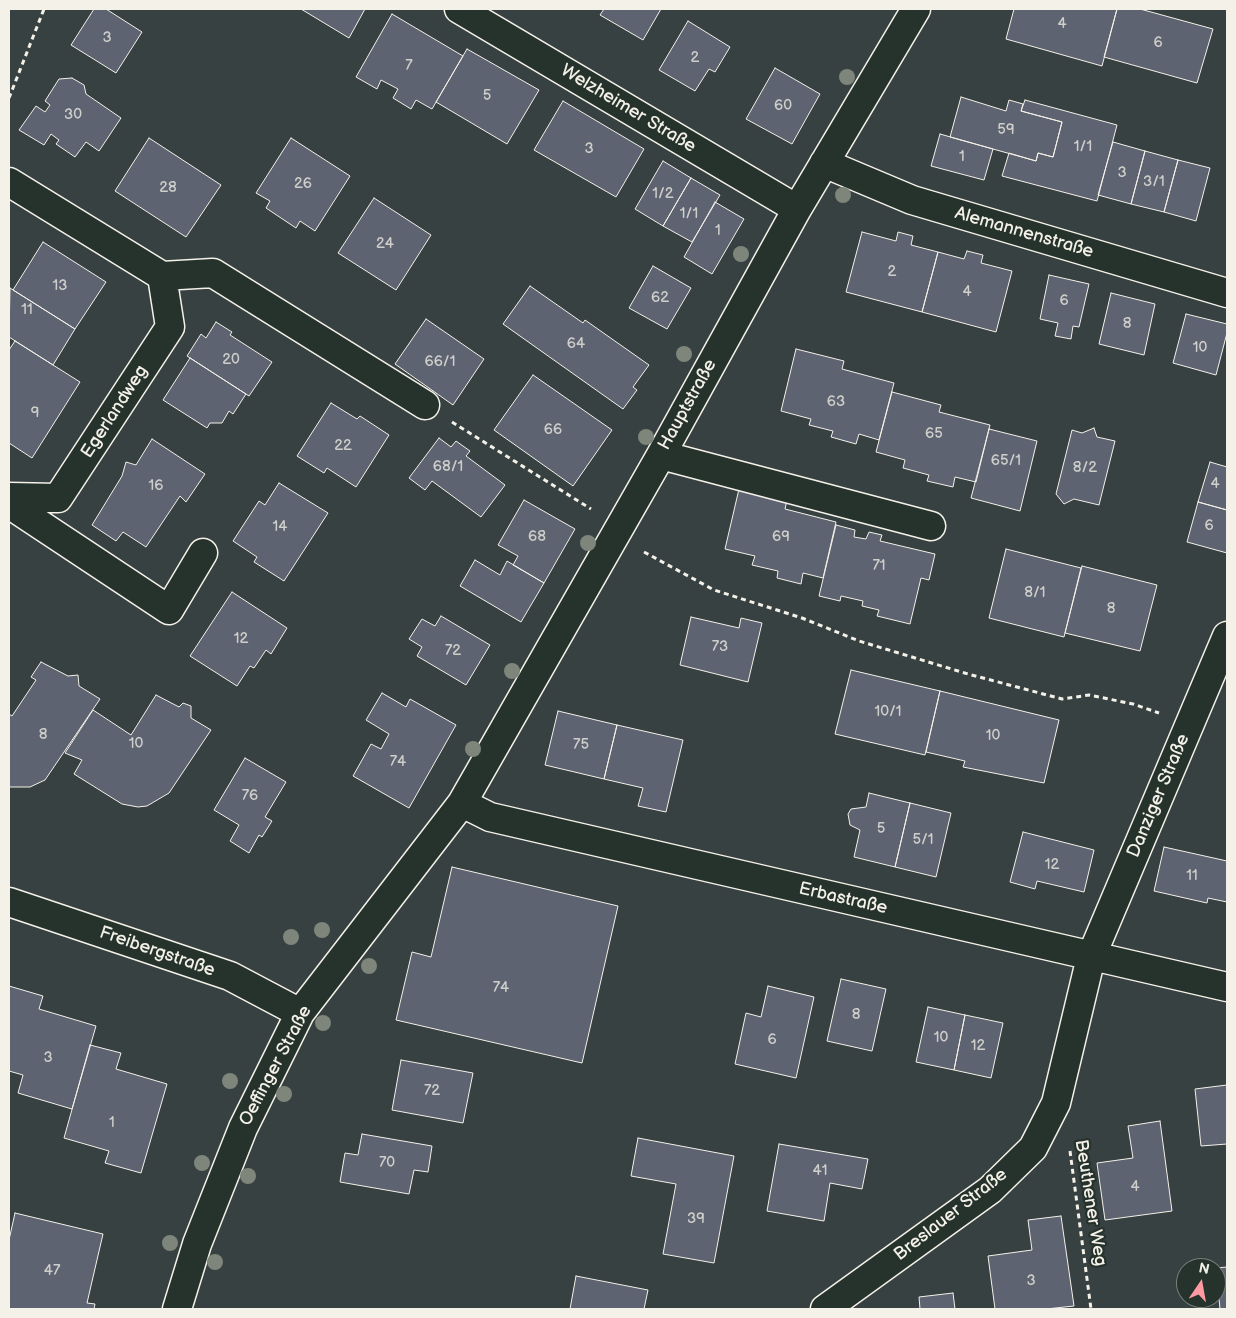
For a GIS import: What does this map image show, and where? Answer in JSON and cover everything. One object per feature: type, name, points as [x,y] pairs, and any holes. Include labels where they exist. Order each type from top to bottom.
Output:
[{"type":"street","name":"Welzheimer Straße","points":[[459,9],[797,209]]},
{"type":"street","name":"Hauptstraße","points":[[462,802],[661,454],[797,209],[916,9]]},
{"type":"street","name":"Alemannenstraße","points":[[824,164],[912,200],[1227,293]]},
{"type":"street","points":[[9,182],[162,276],[213,273],[425,405]]},
{"type":"street","name":"Egerlandweg","points":[[9,496],[58,498],[170,327],[162,276]]},
{"type":"street","points":[[661,454],[931,526]]},
{"type":"street","points":[[9,504],[169,610],[203,553]]},
{"type":"street","name":"Danziger Straße","points":[[1091,956],[1227,636]]},
{"type":"street","name":"Erbastraße","points":[[462,802],[490,817],[1227,987]]},
{"type":"street","name":"Oeffinger Straße","points":[[177,1309],[197,1244],[242,1128],[300,1013],[462,802]]},
{"type":"street","name":"Freibergstraße","points":[[9,902],[230,976],[300,1013]]},
{"type":"street","name":"Breslauer Straße","points":[[825,1309],[990,1190],[1033,1148],[1056,1103],[1091,956]]},
{"type":"path","points":[[9,98],[44,9]]},
{"type":"path","points":[[425,405],[617,531],[714,590],[802,618],[859,641],[968,674],[1062,698],[1089,695],[1133,704],[1190,724]]},
{"type":"path","name":"Beuthener Weg","points":[[1056,1103],[1068,1142],[1092,1309]]},
{"type":"building","points":[[94,9],[106,9],[142,32],[116,73],[71,45]]},
{"type":"building","points":[[301,9],[365,9],[349,38]]},
{"type":"building","points":[[604,9],[661,9],[643,40],[600,15]]},
{"type":"building","points":[[1014,9],[1117,9],[1102,66],[1006,39]]},
{"type":"building","points":[[1117,9],[1140,9],[1213,29],[1197,83],[1104,57]]},
{"type":"building","points":[[392,14],[463,56],[432,109],[416,100],[411,109],[393,98],[398,89],[381,80],[377,89],[356,77]]},
{"type":"building","points":[[688,21],[730,47],[715,72],[709,69],[695,91],[659,70]]},
{"type":"building","points":[[467,49],[539,90],[507,144],[436,102]]},
{"type":"building","points":[[775,68],[820,94],[792,144],[746,119]]},
{"type":"building","points":[[72,78],[84,85],[86,94],[121,118],[99,151],[86,142],[75,157],[56,144],[59,140],[51,134],[44,145],[19,130],[36,106],[45,112],[50,105],[45,101],[59,79]]},
{"type":"building","points":[[961,97],[1006,111],[1009,100],[1023,104],[1021,111],[1062,122],[1053,157],[1038,153],[1036,161],[950,137]]},
{"type":"building","points":[[1025,100],[1117,125],[1097,201],[1002,176],[1009,153],[1036,161],[1038,153],[1053,157],[1062,122],[1021,111]]},
{"type":"building","points":[[563,101],[644,149],[616,197],[534,150]]},
{"type":"building","points":[[940,134],[993,149],[984,180],[931,166]]},
{"type":"building","points":[[149,138],[221,185],[186,237],[115,191]]},
{"type":"building","points":[[291,138],[350,176],[315,231],[300,221],[296,228],[266,208],[270,201],[256,193]]},
{"type":"building","points":[[1113,142],[1145,151],[1131,204],[1098,195]]},
{"type":"building","points":[[1145,151],[1178,160],[1164,212],[1131,204]]},
{"type":"building","points":[[1178,160],[1210,168],[1196,221],[1164,212]]},
{"type":"building","points":[[663,161],[691,178],[663,226],[635,209]]},
{"type":"building","points":[[691,178],[720,195],[692,242],[663,226]]},
{"type":"building","points":[[374,198],[431,235],[396,290],[338,253]]},
{"type":"building","points":[[715,202],[744,219],[712,274],[684,257]]},
{"type":"building","points":[[862,232],[896,241],[898,232],[913,236],[911,245],[938,252],[922,312],[846,292]]},
{"type":"building","points":[[43,242],[106,282],[75,329],[13,290]]},
{"type":"building","points":[[967,251],[983,255],[981,263],[1012,271],[996,332],[922,312],[938,252],[964,259]]},
{"type":"building","points":[[653,266],[691,288],[667,329],[629,308]]},
{"type":"building","points":[[1049,275],[1089,284],[1079,327],[1073,326],[1071,339],[1055,336],[1058,323],[1040,319]]},
{"type":"building","points":[[530,286],[583,323],[585,320],[649,365],[633,387],[637,390],[623,409],[503,324]]},
{"type":"building","points":[[10,288],[75,329],[53,365],[9,337]]},
{"type":"building","points":[[1111,293],[1155,304],[1144,355],[1099,344]]},
{"type":"building","points":[[1186,314],[1227,324],[1227,333],[1216,375],[1173,363]]},
{"type":"building","points":[[426,319],[484,359],[453,405],[395,364]]},
{"type":"building","points":[[216,322],[232,332],[230,335],[272,362],[249,396],[187,356],[201,334],[206,338]]},
{"type":"building","points":[[15,341],[80,382],[32,458],[9,443],[9,350]]},
{"type":"building","points":[[796,349],[844,361],[842,369],[894,383],[879,440],[859,434],[856,444],[831,437],[833,431],[809,425],[811,419],[781,411]]},
{"type":"building","points":[[190,358],[246,394],[233,414],[229,411],[222,423],[210,423],[207,428],[163,400]]},
{"type":"building","points":[[533,375],[612,430],[573,486],[494,430]]},
{"type":"building","points":[[892,392],[941,405],[939,412],[990,425],[976,482],[955,477],[953,487],[927,481],[929,475],[903,468],[905,460],[876,452]]},
{"type":"building","points":[[331,403],[357,419],[360,416],[389,435],[356,487],[327,468],[324,473],[297,456]]},
{"type":"building","points":[[1094,428],[1097,437],[1115,441],[1099,505],[1074,499],[1064,504],[1056,494],[1072,430],[1082,433]]},
{"type":"building","points":[[989,429],[1037,441],[1020,511],[971,498]]},
{"type":"building","points":[[439,438],[451,447],[456,441],[470,451],[466,456],[505,485],[481,517],[432,481],[425,490],[409,478]]},
{"type":"building","points":[[152,439],[205,474],[186,502],[180,496],[146,547],[123,532],[116,541],[92,525],[122,476],[126,462],[136,465]]},
{"type":"building","points":[[1210,462],[1227,467],[1227,510],[1198,502]]},
{"type":"building","points":[[279,483],[328,513],[284,581],[254,562],[257,557],[233,541],[259,501],[265,505]]},
{"type":"building","points":[[739,489],[787,500],[785,509],[836,522],[823,578],[803,573],[801,584],[777,578],[778,571],[752,565],[755,556],[725,549]]},
{"type":"building","points":[[524,500],[575,529],[544,583],[513,565],[518,556],[498,545]]},
{"type":"building","points":[[1198,502],[1227,510],[1227,553],[1187,542]]},
{"type":"building","points":[[836,525],[855,530],[854,537],[866,539],[869,532],[882,535],[880,541],[935,554],[929,580],[921,578],[910,624],[877,616],[879,610],[862,606],[863,601],[841,596],[840,601],[819,596]]},
{"type":"building","points":[[1006,549],[1081,568],[1064,637],[989,618]]},
{"type":"building","points":[[475,560],[500,575],[507,561],[544,583],[521,622],[460,586]]},
{"type":"building","points":[[1082,566],[1157,585],[1140,651],[1065,633]]},
{"type":"building","points":[[232,592],[287,628],[271,654],[266,650],[254,668],[250,666],[237,686],[190,656]]},
{"type":"building","points":[[441,616],[490,645],[466,685],[417,656],[422,647],[409,639],[422,619],[435,626]]},
{"type":"building","points":[[691,617],[739,628],[741,618],[762,623],[748,682],[680,665]]},
{"type":"building","points":[[41,662],[68,676],[78,675],[79,686],[100,699],[45,780],[30,787],[9,787],[9,714],[12,716],[36,680],[31,677]]},
{"type":"building","points":[[851,670],[940,691],[925,755],[835,734]]},
{"type":"building","points":[[940,691],[1059,720],[1044,783],[963,767],[965,761],[926,752]]},
{"type":"building","points":[[382,693],[406,707],[410,699],[456,725],[409,808],[353,776],[371,744],[381,749],[389,734],[366,720]]},
{"type":"building","points":[[156,695],[179,707],[183,703],[191,706],[191,718],[211,730],[169,793],[147,806],[138,807],[122,804],[74,774],[82,760],[65,753],[93,710],[131,735]]},
{"type":"building","points":[[558,711],[617,725],[604,779],[545,765]]},
{"type":"building","points":[[617,725],[683,740],[666,812],[638,806],[643,788],[604,779]]},
{"type":"building","points":[[245,758],[286,782],[265,817],[272,821],[262,837],[259,835],[249,853],[230,841],[239,825],[214,810]]},
{"type":"building","points":[[869,793],[910,803],[895,867],[854,857],[860,830],[850,825],[848,814],[851,809],[866,807]]},
{"type":"building","points":[[910,803],[951,813],[936,877],[895,867]]},
{"type":"building","points":[[1023,832],[1094,850],[1084,892],[1037,881],[1035,889],[1010,882]]},
{"type":"building","points":[[1164,847],[1227,861],[1227,902],[1208,898],[1207,903],[1154,891]]},
{"type":"building","points":[[452,867],[618,906],[582,1063],[396,1020],[412,952],[431,957]]},
{"type":"building","points":[[841,979],[886,989],[872,1051],[827,1041]]},
{"type":"building","points":[[9,986],[43,996],[39,1009],[96,1026],[72,1109],[18,1093],[23,1075],[9,1071]]},
{"type":"building","points":[[768,986],[814,997],[796,1078],[735,1064],[746,1013],[761,1017]]},
{"type":"building","points":[[928,1007],[965,1015],[954,1070],[916,1062]]},
{"type":"building","points":[[965,1015],[1003,1023],[991,1078],[954,1070]]},
{"type":"building","points":[[90,1045],[121,1053],[116,1069],[167,1084],[141,1173],[105,1163],[109,1151],[64,1138]]},
{"type":"building","points":[[401,1060],[473,1073],[463,1123],[392,1110]]},
{"type":"building","points":[[1227,1085],[1227,1144],[1201,1146],[1195,1089]]},
{"type":"building","points":[[1160,1121],[1172,1211],[1105,1220],[1097,1163],[1133,1158],[1128,1126]]},
{"type":"building","points":[[362,1134],[432,1146],[428,1172],[414,1170],[409,1194],[340,1182],[345,1153],[358,1155]]},
{"type":"building","points":[[638,1138],[734,1156],[714,1263],[663,1254],[676,1184],[631,1176]]},
{"type":"building","points":[[779,1144],[868,1159],[862,1189],[830,1183],[824,1221],[767,1211]]},
{"type":"building","points":[[15,1213],[103,1234],[87,1303],[95,1304],[94,1309],[9,1309],[9,1240]]},
{"type":"building","points":[[1061,1216],[1074,1306],[1046,1309],[995,1309],[988,1256],[1032,1250],[1028,1220]]},
{"type":"building","points":[[1226,1267],[1227,1309],[1220,1309],[1226,1308]]},
{"type":"building","points":[[576,1276],[648,1290],[644,1309],[570,1309]]},
{"type":"building","points":[[953,1293],[955,1309],[920,1309],[919,1297]]}]
